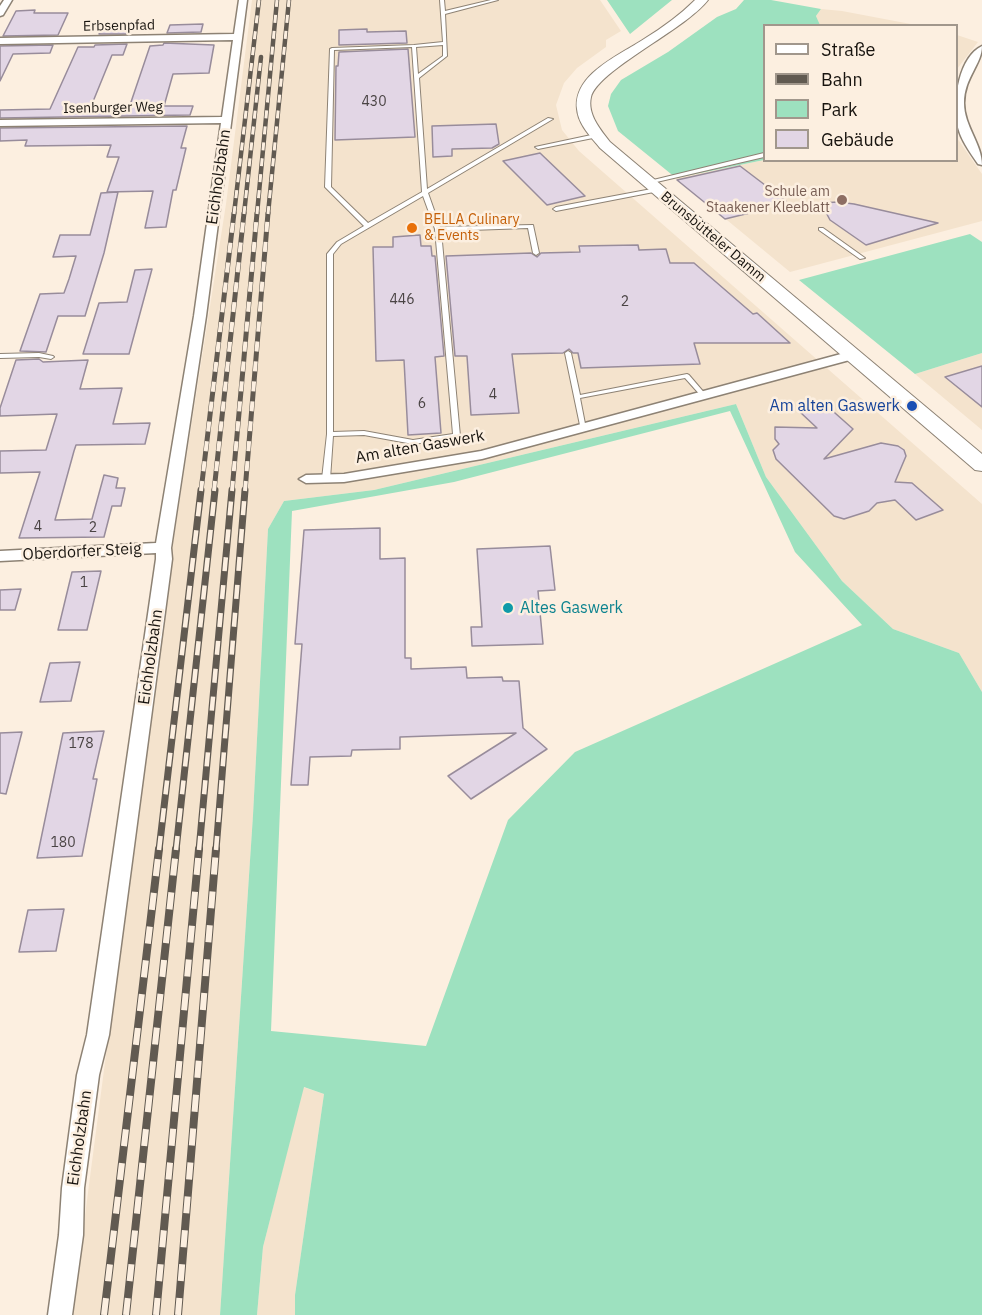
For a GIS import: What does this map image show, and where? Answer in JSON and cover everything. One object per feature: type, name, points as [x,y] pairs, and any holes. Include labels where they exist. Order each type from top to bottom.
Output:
[{"type":"main road","name":"Brunsbütteler Damm","points":[[702,0],[646,43],[619,59],[594,78],[588,88],[584,110],[596,136],[982,465]]},
{"type":"street","points":[[0,13],[8,0]]},
{"type":"street","name":"Eichholzbahn","points":[[60,1315],[71,1235],[73,1188],[120,886],[164,559],[163,548],[199,320],[243,0]]},
{"type":"street","name":"Erbsenpfad","points":[[0,41],[238,37]]},
{"type":"street","points":[[982,49],[970,63],[962,81],[958,108],[963,131],[982,162]]},
{"type":"street","name":"Isenburger Weg","points":[[0,123],[226,120]]},
{"type":"street","name":"Am alten Gaswerk","points":[[306,479],[326,479],[391,471],[482,455],[852,356]]},
{"type":"street","name":"Oberdorfer Steig","points":[[0,556],[163,548]]},
{"type":"lane","points":[[417,77],[446,56],[442,0]]},
{"type":"lane","points":[[443,13],[496,0]]},
{"type":"lane","points":[[368,226],[328,187],[332,49],[445,44]]},
{"type":"lane","points":[[330,434],[364,433],[413,442],[457,436],[438,229],[425,192],[414,46]]},
{"type":"lane","points":[[326,479],[330,434],[330,254],[339,243],[550,119]]},
{"type":"lane","points":[[538,147],[596,136]]},
{"type":"lane","points":[[556,209],[653,186],[763,156]]},
{"type":"lane","points":[[438,229],[531,226],[536,253]]},
{"type":"lane","points":[[822,229],[862,258]]},
{"type":"lane","points":[[568,353],[583,429]]},
{"type":"lane","points":[[0,357],[39,355],[51,357]]},
{"type":"lane","points":[[577,397],[687,376],[704,396]]},
{"type":"shaded area","points":[[252,0],[600,0],[621,31],[606,40],[606,47],[577,68],[564,83],[556,105],[562,130],[579,151],[982,504],[982,692],[959,653],[893,629],[842,581],[766,477],[736,404],[374,490],[284,501],[268,529],[253,815],[220,1315],[72,1315],[172,549],[226,204]]},
{"type":"shaded area","points":[[821,9],[911,24],[820,24],[816,16]]},
{"type":"shaded area","points":[[958,36],[978,42],[958,68]]},
{"type":"shaded area","name":"Schule am Staakener Kleeblatt","points":[[958,139],[982,174],[982,221],[790,272],[676,178],[763,160],[958,162]]},
{"type":"shaded area","points":[[982,353],[982,430],[915,374]]},
{"type":"shaded area","points":[[303,1087],[324,1094],[295,1295],[295,1315],[257,1315],[263,1247]]},
{"type":"green space","points":[[607,0],[672,0],[630,34]]},
{"type":"green space","points":[[744,0],[771,0],[821,9],[816,16],[820,24],[763,24],[763,160],[676,178],[618,131],[608,106],[611,94],[621,80],[668,52],[717,17],[736,9]]},
{"type":"green space","points":[[970,234],[982,242],[982,353],[915,374],[799,280]]},
{"type":"green space","points":[[736,404],[766,477],[842,581],[893,629],[959,653],[982,692],[982,1315],[295,1315],[295,1295],[324,1094],[304,1087],[263,1247],[257,1315],[220,1315],[253,815],[268,529],[284,501],[374,490]],"holes":[[[730,411],[795,552],[862,625],[575,752],[508,820],[426,1046],[271,1031],[292,511],[454,482]]]},
{"type":"building","points":[[35,10],[34,13],[68,13],[58,35],[3,36],[16,11]]},
{"type":"building","points":[[203,24],[201,32],[167,33],[170,25]]},
{"type":"building","points":[[133,25],[130,34],[99,34],[103,26]]},
{"type":"building","points":[[367,29],[367,32],[406,31],[407,43],[339,45],[339,30]]},
{"type":"building","points":[[164,43],[214,45],[209,73],[173,74],[164,106],[193,106],[190,115],[0,118],[0,110],[50,109],[78,47],[94,47],[95,45],[127,44],[123,55],[112,55],[90,109],[129,108],[150,46]]},
{"type":"building","points":[[53,45],[50,53],[13,54],[0,81],[0,46]]},
{"type":"building","points":[[408,49],[415,137],[335,140],[336,66],[338,66],[339,52]]},
{"type":"building","points":[[496,124],[499,144],[492,148],[452,149],[452,156],[433,157],[432,126]]},
{"type":"building","points":[[187,126],[181,148],[186,148],[176,190],[173,190],[166,227],[145,228],[153,191],[107,192],[119,157],[107,157],[111,145],[25,146],[27,140],[0,141],[0,128]]},
{"type":"building","points":[[540,153],[585,196],[547,205],[503,161]]},
{"type":"building","points":[[740,166],[786,201],[763,207],[766,209],[725,219],[677,180]]},
{"type":"building","points":[[118,192],[104,253],[85,316],[58,316],[46,352],[20,351],[40,294],[64,293],[69,279],[76,256],[53,257],[60,235],[90,235],[101,193]]},
{"type":"building","points":[[838,202],[938,223],[866,245],[830,220],[821,203]]},
{"type":"building","points":[[420,235],[421,246],[431,246],[432,256],[435,256],[444,356],[435,357],[441,433],[408,435],[404,360],[376,361],[373,247],[393,247],[393,237]]},
{"type":"building","points":[[638,245],[639,250],[666,249],[670,263],[694,263],[753,314],[757,313],[790,343],[694,343],[700,364],[581,368],[578,353],[573,353],[569,349],[563,353],[512,354],[519,413],[471,415],[467,356],[455,356],[446,256],[531,253],[537,257],[541,253],[580,252],[579,246]]},
{"type":"building","points":[[152,269],[129,354],[83,354],[99,303],[127,302],[135,270]]},
{"type":"building","points":[[39,359],[43,362],[88,360],[80,389],[122,388],[113,424],[150,423],[145,444],[76,445],[55,520],[92,519],[104,475],[118,478],[116,488],[125,488],[121,506],[112,506],[104,537],[19,538],[40,472],[0,473],[0,451],[46,450],[57,414],[0,416],[0,408],[16,360]]},
{"type":"building","points":[[982,366],[982,407],[945,377]]},
{"type":"building","points":[[826,405],[853,429],[824,459],[881,443],[898,446],[904,450],[906,456],[895,482],[912,483],[943,510],[916,520],[895,500],[877,503],[869,511],[844,519],[834,516],[776,459],[773,450],[779,444],[775,439],[775,427],[817,428],[800,412]]},
{"type":"building","points":[[380,528],[380,559],[405,558],[405,658],[411,658],[411,669],[466,667],[467,678],[502,677],[503,681],[519,681],[523,728],[547,749],[471,799],[448,776],[516,733],[400,737],[400,749],[352,750],[351,756],[310,757],[308,785],[291,785],[302,644],[295,644],[304,530]]},
{"type":"building","points":[[550,546],[555,590],[538,591],[543,644],[472,646],[471,627],[482,627],[477,549]]},
{"type":"building","points":[[101,571],[87,630],[58,630],[72,572]]},
{"type":"building","points":[[21,589],[15,610],[0,610],[0,590]]},
{"type":"building","points":[[80,662],[71,701],[40,702],[50,663]]},
{"type":"building","points":[[104,731],[93,779],[97,779],[82,856],[37,858],[63,733]]},
{"type":"building","points":[[22,732],[6,794],[0,793],[0,733]]},
{"type":"building","points":[[64,909],[56,951],[19,952],[28,910]]},
{"type":"railway","points":[[234,214],[259,0]]},
{"type":"railway","points":[[257,214],[277,0]]},
{"type":"railway","points":[[268,214],[289,0]]},
{"type":"railway","points":[[244,214],[261,57]]},
{"type":"railway","points":[[201,491],[234,213]]},
{"type":"railway","points":[[214,491],[244,213]]},
{"type":"railway","points":[[232,491],[257,213]]},
{"type":"railway","points":[[245,491],[268,213]]},
{"type":"railway","points":[[159,850],[201,490]]},
{"type":"railway","points":[[176,850],[215,490]]},
{"type":"railway","points":[[199,850],[232,490]]},
{"type":"railway","points":[[216,850],[245,490]]},
{"type":"railway","points":[[104,1315],[159,849]]},
{"type":"railway","points":[[126,1315],[176,849]]},
{"type":"railway","points":[[156,1315],[199,849]]},
{"type":"railway","points":[[178,1315],[216,849]]},
{"type":"place","name":"Schule am Staakener Kleeblatt","points":[[842,200]]},
{"type":"place","name":"BELLA Culinary & Events","points":[[412,228]]},
{"type":"place","name":"Am alten Gaswerk","points":[[912,406]]},
{"type":"place","name":"Altes Gaswerk","points":[[508,608]]}]
